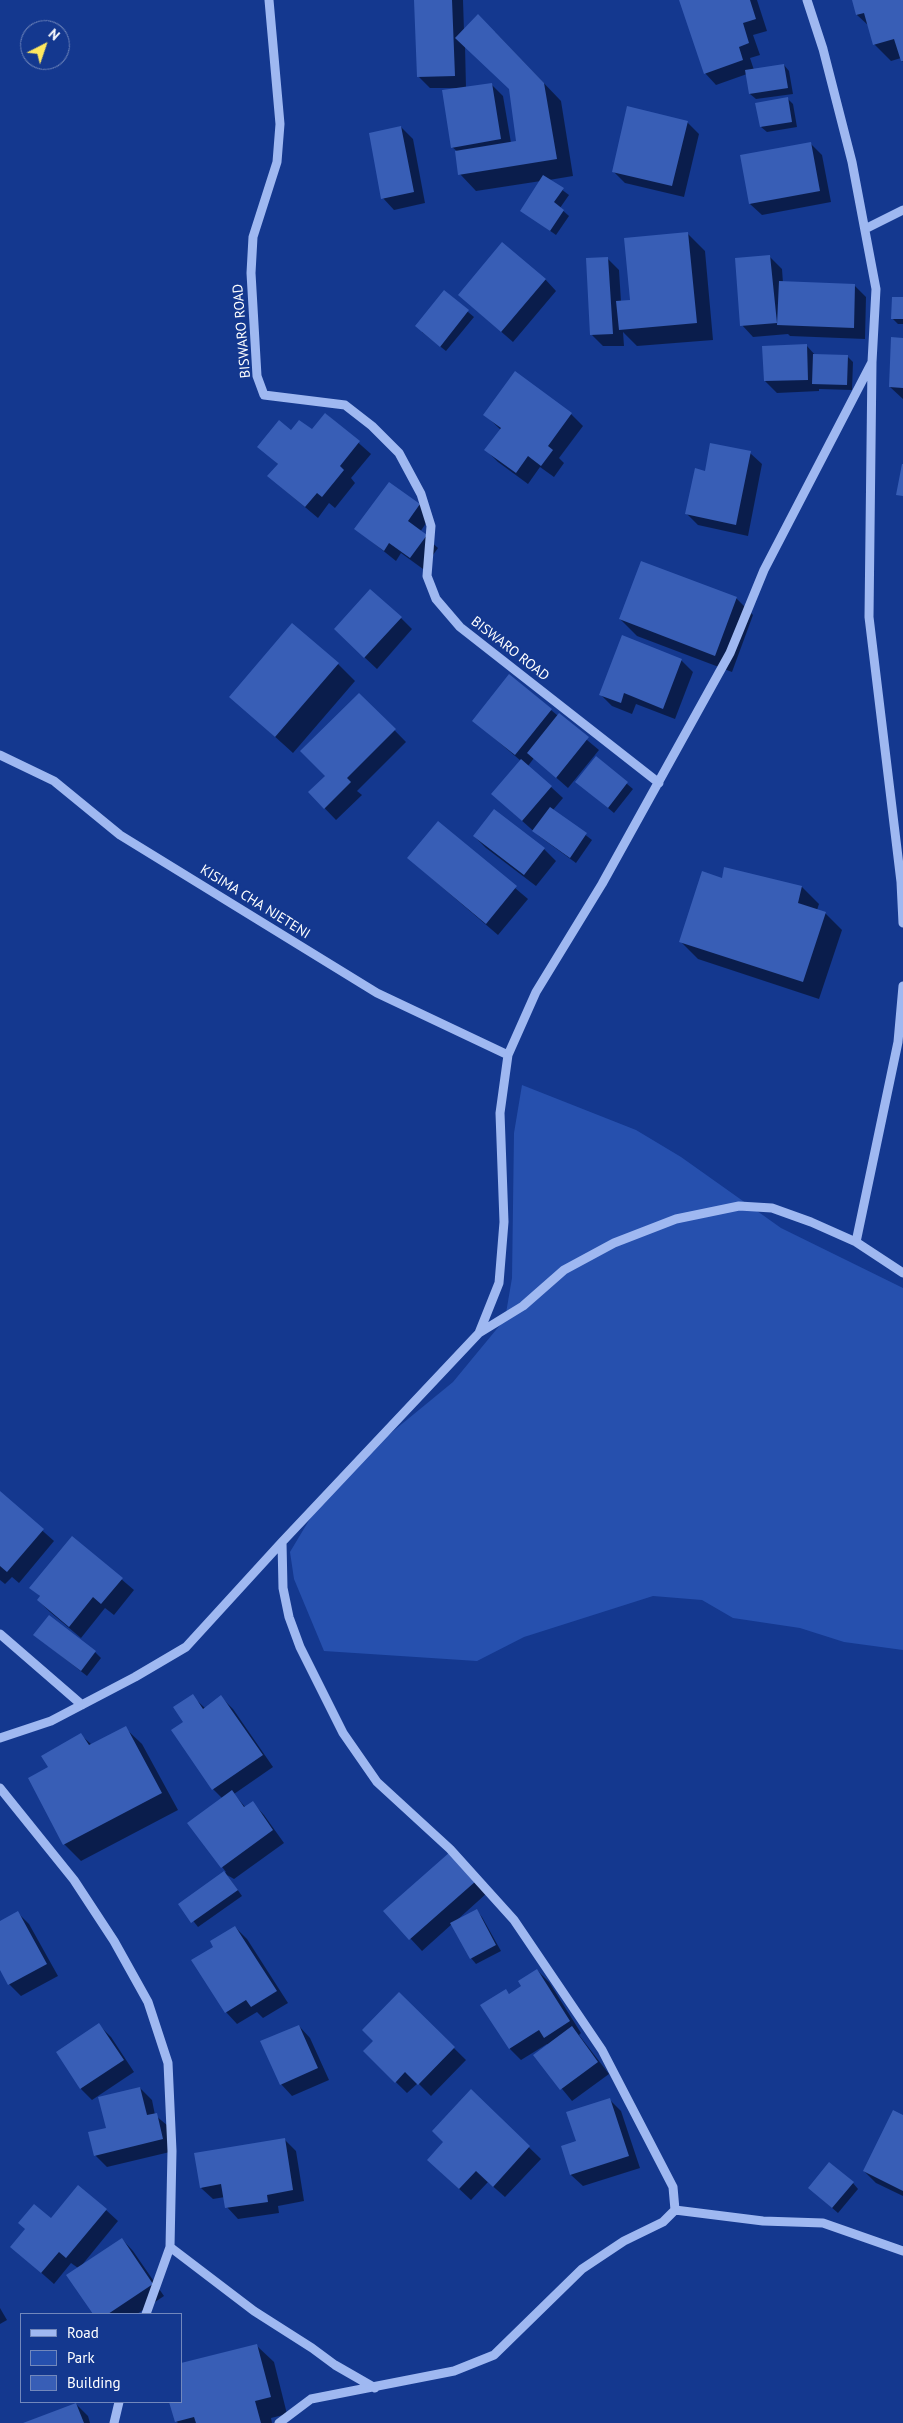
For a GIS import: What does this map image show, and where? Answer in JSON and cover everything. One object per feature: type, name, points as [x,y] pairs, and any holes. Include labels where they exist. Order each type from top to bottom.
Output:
[{"type":"street","name":"BISWARO ROAD","points":[[269,0],[280,124],[277,162],[253,237],[251,273],[257,376],[264,395],[345,405],[372,426],[399,453],[421,494],[431,526],[427,576],[436,600],[460,627],[659,783]]},
{"type":"street","points":[[807,0],[823,49],[847,143],[876,289],[872,362],[869,617],[902,882],[903,923]]},
{"type":"street","points":[[865,230],[903,210]]},
{"type":"street","points":[[479,1333],[499,1283],[504,1222],[500,1113],[508,1055],[536,992],[602,884],[730,653],[764,570],[872,362]]},
{"type":"street","name":"KISIMA CHA NJETENI","points":[[0,755],[54,780],[120,835],[377,993],[508,1055]]},
{"type":"street","points":[[856,1242],[898,1042],[903,986]]},
{"type":"street","points":[[0,1738],[51,1721],[82,1706],[186,1647],[479,1333],[524,1306],[564,1270],[614,1243],[676,1220],[739,1206],[772,1208],[811,1222],[856,1242],[903,1273]]},
{"type":"street","points":[[282,1542],[283,1588],[289,1617],[300,1647],[343,1733],[377,1782],[450,1848],[514,1920],[602,2050],[672,2187],[676,2210]]},
{"type":"street","points":[[0,1634],[82,1706]]},
{"type":"street","points":[[0,1788],[74,1880],[114,1941],[148,2002],[168,2063],[172,2151],[170,2247],[146,2313]]},
{"type":"street","points":[[279,2423],[311,2399],[375,2388],[454,2371],[494,2355],[582,2269],[624,2241],[662,2222],[676,2210],[763,2221],[823,2223],[903,2251]]},
{"type":"street","points":[[170,2247],[254,2311],[335,2365],[375,2388]]},
{"type":"street","points":[[114,2423],[119,2403]]},
{"type":"green space","points":[[522,1085],[636,1130],[681,1157],[781,1228],[903,1288],[903,1650],[844,1642],[800,1628],[733,1618],[702,1600],[653,1596],[524,1637],[477,1661],[324,1651],[294,1579],[290,1552],[311,1517],[375,1446],[453,1382],[505,1319],[512,1278],[514,1133]]},
{"type":"building","points":[[414,0],[452,0],[455,76],[417,77]]},
{"type":"building","points":[[679,0],[750,0],[756,19],[743,23],[749,43],[739,47],[743,60],[704,74]]},
{"type":"building","points":[[852,0],[903,0],[903,61],[901,61],[894,39],[873,45],[864,13],[856,15]]},
{"type":"building","points":[[478,14],[544,83],[557,159],[458,175],[455,151],[516,141],[509,89],[455,38]]},
{"type":"building","points":[[784,64],[788,88],[749,94],[745,70]]},
{"type":"building","points":[[492,83],[501,139],[451,148],[442,90]]},
{"type":"building","points":[[788,97],[792,122],[760,127],[755,103]]},
{"type":"building","points":[[627,106],[688,121],[672,186],[612,172]]},
{"type":"building","points":[[401,126],[414,192],[381,199],[369,133]]},
{"type":"building","points":[[811,142],[820,191],[749,204],[740,155]]},
{"type":"building","points":[[543,175],[564,188],[554,202],[564,210],[550,231],[520,211]]},
{"type":"building","points":[[688,232],[697,323],[619,330],[616,301],[630,300],[624,238]]},
{"type":"building","points":[[502,242],[546,279],[501,332],[458,295]]},
{"type":"building","points":[[770,255],[777,323],[740,326],[735,258]]},
{"type":"building","points":[[608,257],[613,334],[590,335],[586,258]]},
{"type":"building","points":[[779,281],[855,284],[854,328],[777,325]]},
{"type":"building","points":[[444,290],[469,310],[440,347],[415,326]]},
{"type":"building","points":[[892,297],[903,297],[903,319],[891,319]]},
{"type":"building","points":[[891,337],[903,338],[903,388],[889,387]]},
{"type":"building","points":[[807,344],[808,380],[764,381],[762,346]]},
{"type":"building","points":[[813,354],[848,355],[847,385],[812,384]]},
{"type":"building","points":[[515,371],[572,413],[548,446],[553,450],[541,466],[528,456],[516,473],[484,450],[501,428],[483,415]]},
{"type":"building","points":[[325,413],[360,441],[340,466],[344,470],[322,497],[317,493],[305,507],[267,476],[278,464],[257,447],[279,420],[291,430],[299,420],[312,429]]},
{"type":"building","points":[[710,443],[751,451],[736,525],[685,514],[695,468],[705,471]]},
{"type":"building","points":[[903,464],[903,496],[896,495]]},
{"type":"building","points":[[389,482],[420,504],[408,521],[427,535],[410,558],[389,543],[384,551],[354,529]]},
{"type":"building","points":[[641,561],[737,597],[715,656],[619,619]]},
{"type":"building","points":[[370,589],[402,617],[364,658],[334,629]]},
{"type":"building","points":[[292,623],[339,663],[275,737],[229,697]]},
{"type":"building","points":[[622,635],[682,659],[663,709],[624,693],[621,703],[599,695]]},
{"type":"building","points":[[509,674],[552,709],[515,755],[472,721]]},
{"type":"building","points":[[359,693],[396,729],[347,778],[351,782],[324,809],[308,792],[325,776],[300,751]]},
{"type":"building","points":[[559,713],[589,737],[556,778],[527,753]]},
{"type":"building","points":[[596,756],[628,782],[608,808],[575,782]]},
{"type":"building","points":[[521,759],[552,786],[522,821],[491,794]]},
{"type":"building","points":[[550,807],[587,833],[570,858],[532,831]]},
{"type":"building","points":[[494,809],[545,848],[524,875],[473,836]]},
{"type":"building","points":[[438,821],[517,886],[486,924],[407,858]]},
{"type":"building","points":[[724,867],[802,886],[798,903],[826,912],[803,982],[679,942],[702,871],[722,878]]},
{"type":"building","points":[[0,1491],[44,1529],[7,1572],[0,1566]]},
{"type":"building","points":[[72,1536],[123,1578],[101,1604],[93,1597],[69,1627],[37,1600],[40,1596],[29,1588]]},
{"type":"building","points":[[49,1615],[96,1651],[81,1671],[33,1635]]},
{"type":"building","points":[[193,1694],[203,1709],[221,1695],[263,1755],[212,1790],[171,1730],[183,1722],[173,1707]]},
{"type":"building","points":[[126,1726],[162,1793],[63,1845],[28,1778],[48,1767],[41,1756],[81,1733],[89,1745]]},
{"type":"building","points":[[232,1790],[244,1807],[253,1801],[273,1830],[221,1868],[187,1823]]},
{"type":"building","points":[[450,1852],[476,1881],[409,1940],[383,1911]]},
{"type":"building","points":[[224,1871],[238,1890],[191,1923],[178,1904]]},
{"type":"building","points":[[477,1909],[496,1945],[470,1959],[450,1923]]},
{"type":"building","points":[[18,1911],[47,1964],[8,1985],[0,1970],[0,1921]]},
{"type":"building","points":[[235,1926],[277,1991],[251,2007],[246,2000],[225,2013],[191,1960],[213,1947],[210,1941]]},
{"type":"building","points":[[537,1969],[570,2021],[544,2038],[539,2030],[509,2049],[480,2005],[506,1989],[509,1994],[521,1986],[518,1981]]},
{"type":"building","points":[[399,1992],[455,2047],[418,2085],[405,2072],[395,2083],[363,2051],[373,2041],[362,2030]]},
{"type":"building","points":[[99,2023],[124,2060],[80,2089],[56,2052]]},
{"type":"building","points":[[299,2025],[318,2068],[280,2085],[260,2041]]},
{"type":"building","points":[[572,2026],[598,2062],[560,2090],[533,2055]]},
{"type":"building","points":[[140,2087],[147,2115],[157,2113],[163,2139],[94,2156],[88,2132],[106,2128],[98,2097]]},
{"type":"building","points":[[471,2089],[530,2146],[493,2187],[476,2171],[459,2189],[427,2160],[443,2142],[432,2131]]},
{"type":"building","points":[[610,2098],[629,2156],[570,2175],[561,2146],[576,2141],[566,2112]]},
{"type":"building","points":[[893,2110],[903,2115],[903,2191],[863,2171]]},
{"type":"building","points":[[285,2138],[293,2190],[267,2195],[268,2202],[225,2208],[221,2184],[200,2188],[194,2153]]},
{"type":"building","points":[[829,2162],[854,2182],[832,2208],[808,2188]]},
{"type":"building","points":[[78,2185],[107,2209],[66,2258],[59,2252],[41,2273],[10,2247],[25,2229],[18,2223],[34,2204],[51,2218]]},
{"type":"building","points":[[122,2238],[153,2284],[110,2313],[92,2313],[66,2275]]},
{"type":"building","points":[[257,2344],[271,2397],[255,2401],[261,2423],[196,2423],[194,2417],[175,2422],[169,2403],[182,2403],[182,2363]]},
{"type":"building","points":[[76,2403],[84,2423],[23,2423]]}]
